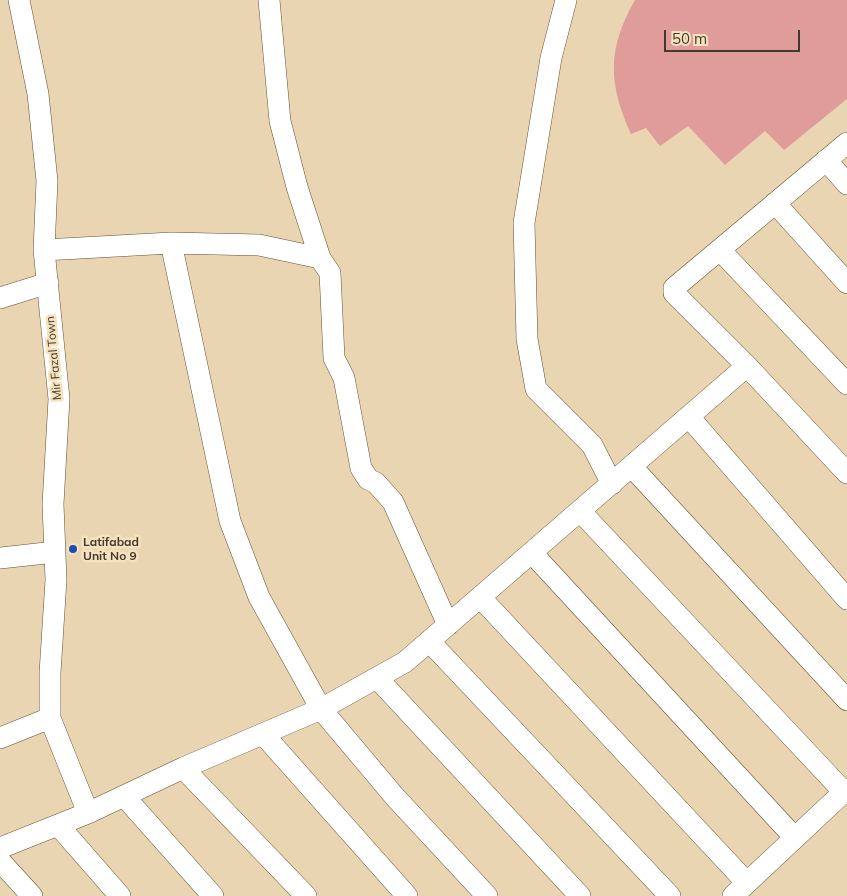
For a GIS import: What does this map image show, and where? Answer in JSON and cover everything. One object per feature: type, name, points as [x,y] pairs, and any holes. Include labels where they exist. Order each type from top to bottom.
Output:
[{"type":"street","name":"Mir Fazal Town","points":[[19,0],[38,94],[47,181],[44,250],[59,399],[53,504],[56,580],[50,673],[50,718]]},
{"type":"street","points":[[269,0],[280,121],[297,187],[320,258],[330,273],[334,358],[344,378],[361,468],[368,479],[376,483],[393,502],[448,625]]},
{"type":"street","points":[[566,0],[551,58],[524,223],[527,339],[536,389],[592,445],[612,484]]},
{"type":"street","points":[[847,143],[674,288],[674,292],[747,366],[847,473]]},
{"type":"street","points":[[826,160],[847,184]]},
{"type":"street","points":[[775,203],[847,283]]},
{"type":"street","points":[[171,243],[230,521],[259,597],[321,709],[395,797],[487,896]]},
{"type":"street","points":[[44,250],[171,243],[259,245],[320,258]]},
{"type":"street","points":[[720,250],[847,384]]},
{"type":"street","points":[[0,298],[48,282]]},
{"type":"street","points":[[0,848],[88,813],[183,768],[321,709],[405,662],[747,366]]},
{"type":"street","points":[[689,417],[847,599]]},
{"type":"street","points":[[632,467],[847,700]]},
{"type":"street","points":[[480,597],[740,889],[845,791],[580,511]]},
{"type":"street","points":[[0,558],[55,552]]},
{"type":"street","points":[[532,553],[796,838]]},
{"type":"street","points":[[428,641],[670,896]]},
{"type":"street","points":[[377,678],[580,896]]},
{"type":"street","points":[[0,738],[50,718],[88,813]]},
{"type":"street","points":[[264,734],[407,896]]},
{"type":"street","points":[[183,768],[306,896]]},
{"type":"street","points":[[124,796],[213,896]]},
{"type":"street","points":[[58,825],[120,896]]},
{"type":"street","points":[[0,860],[32,896]]},
{"type":"shaded area","points":[[635,0],[847,0],[847,99],[784,150],[765,131],[725,165],[688,126],[660,146],[646,128],[631,134],[618,98],[614,66],[619,34]]},
{"type":"place","name":"Latifabad Unit No 9","points":[[73,549]]}]
